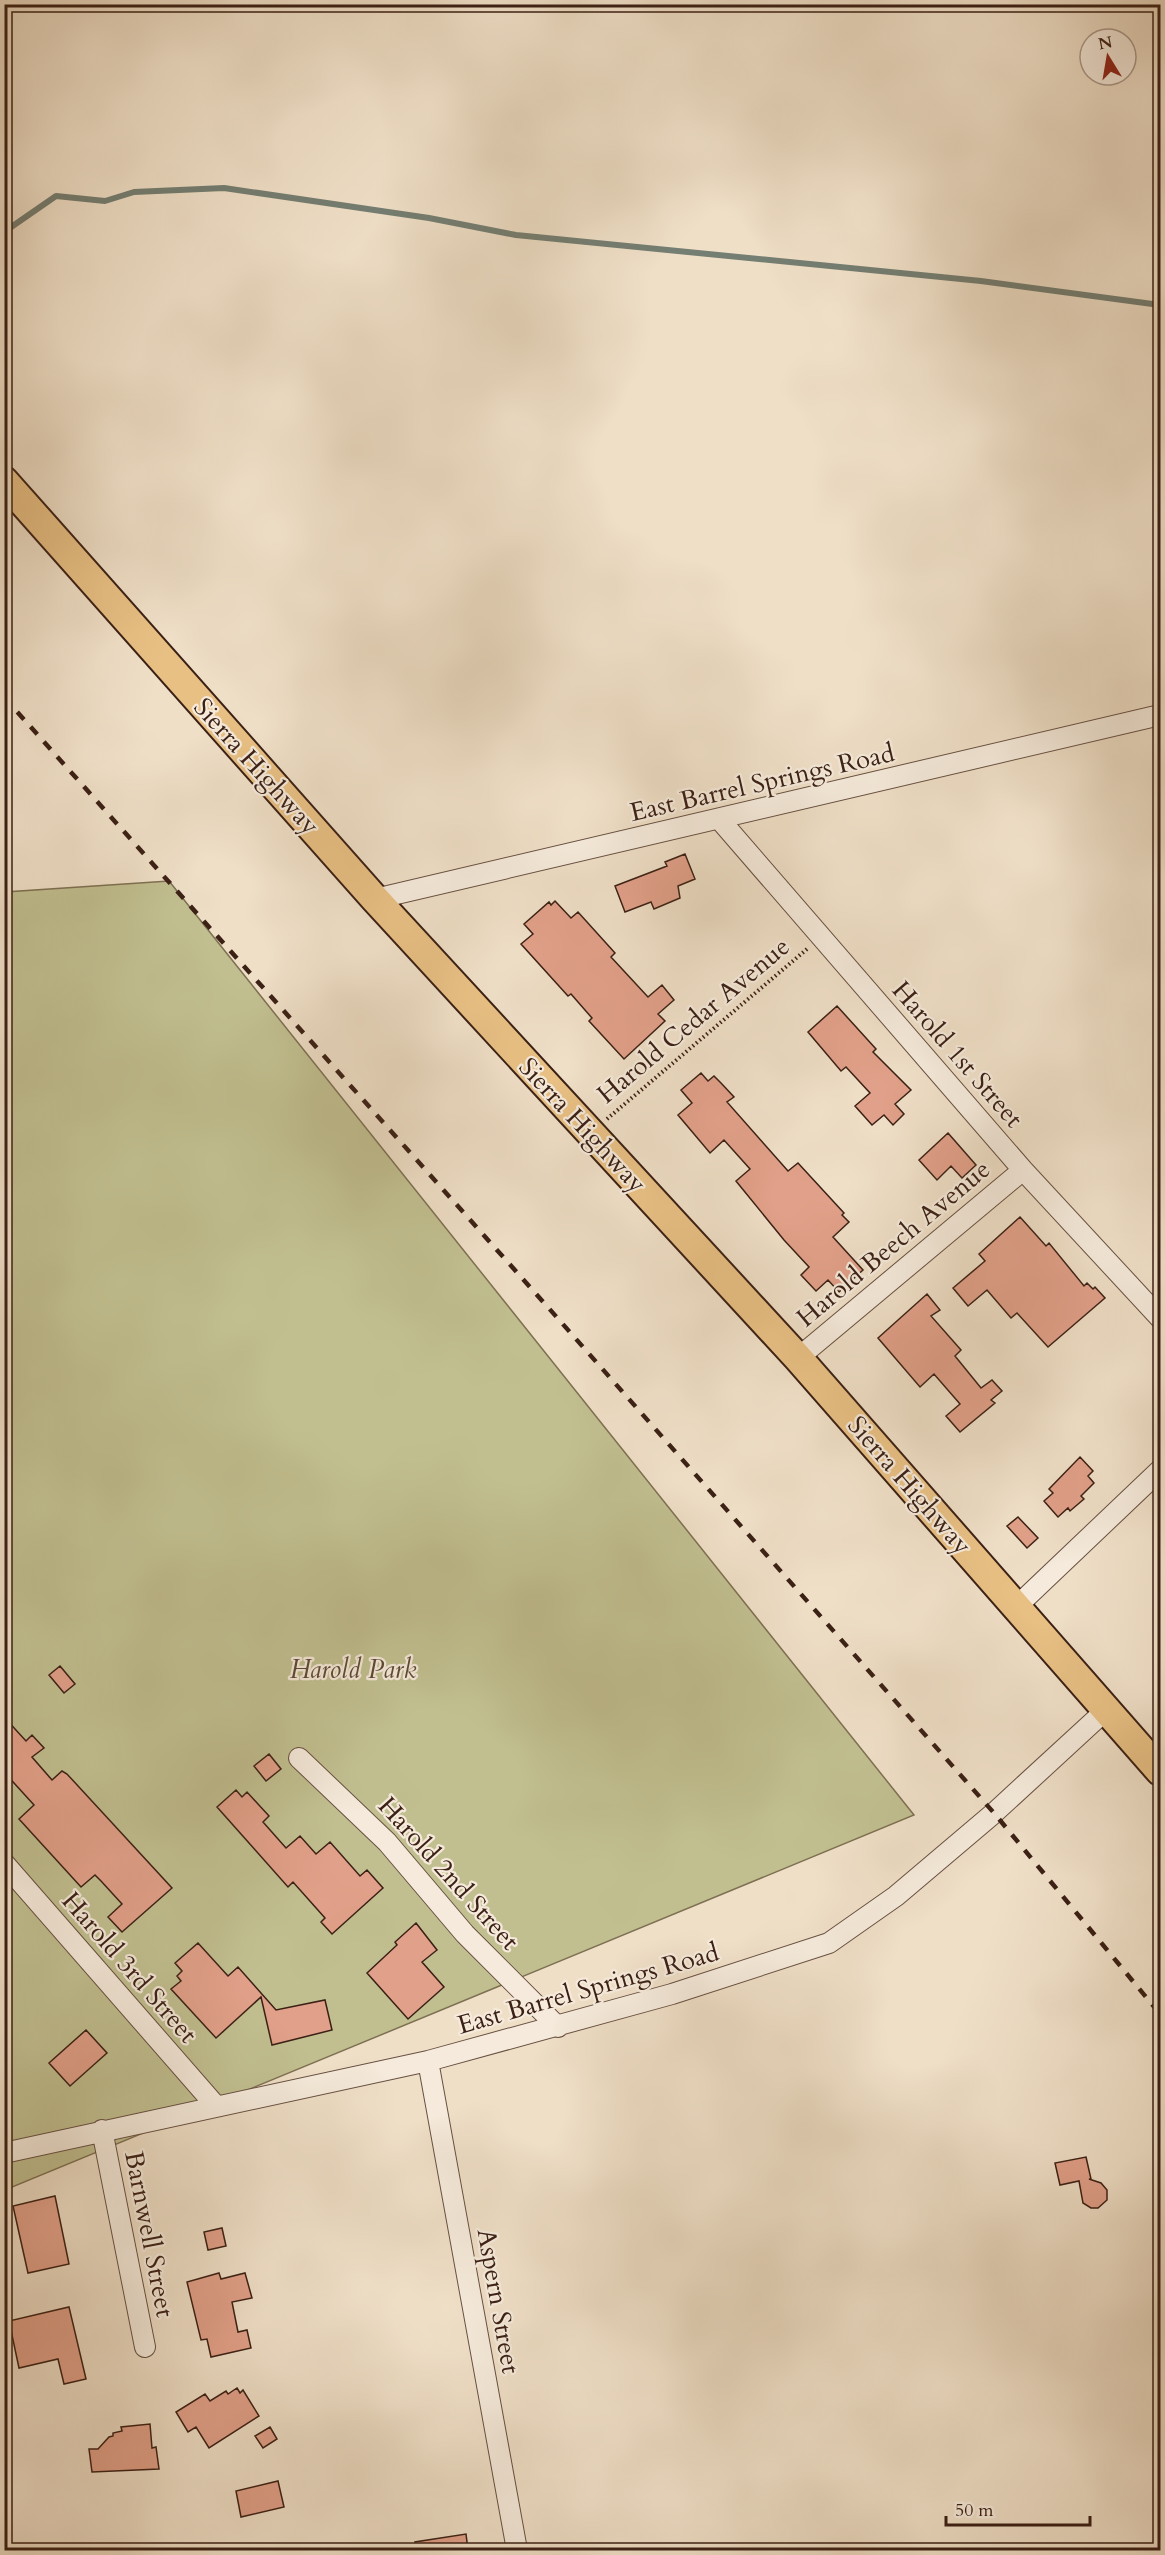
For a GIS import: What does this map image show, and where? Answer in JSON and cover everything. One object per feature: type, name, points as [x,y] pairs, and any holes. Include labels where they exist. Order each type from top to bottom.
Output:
[{"type":"highway","name":"Sierra Highway","points":[[4,481],[375,899],[798,1358],[1161,1771]]},
{"type":"street","name":"East Barrel Springs Road","points":[[375,899],[1161,716]]},
{"type":"street","name":"Harold 1st Street","points":[[720,820],[1023,1170],[1161,1318]]},
{"type":"street","name":"Harold Beech Avenue","points":[[798,1358],[1023,1170]]},
{"type":"street","points":[[1016,1607],[1161,1470]]},
{"type":"street","name":"East Barrel Springs Road","points":[[4,2153],[428,2061],[672,1995],[829,1943],[896,1896],[994,1814],[1106,1710]]},
{"type":"street","name":"Harold 2nd Street","points":[[298,1758],[387,1842],[465,1934],[558,2026]]},
{"type":"street","name":"Harold 3rd Street","points":[[4,1863],[216,2106]]},
{"type":"street","name":"Aspern Street","points":[[428,2061],[518,2550]]},
{"type":"street","name":"Barnwell Street","points":[[102,2130],[145,2347]]},
{"type":"path","name":"Harold Cedar Avenue","points":[[591,1133],[821,937]]},
{"type":"green space","name":"Harold Park","points":[[169,881],[914,1815],[5,2190],[5,892]]},
{"type":"building","points":[[685,854],[695,879],[678,886],[680,898],[654,909],[651,902],[625,912],[615,886],[667,866],[665,862]]},
{"type":"building","points":[[555,901],[571,918],[578,912],[615,953],[611,957],[648,997],[662,985],[674,1000],[658,1014],[665,1021],[624,1059],[589,1021],[592,1018],[571,994],[568,996],[521,944],[533,934],[524,924],[549,902],[551,905]]},
{"type":"building","points":[[837,1006],[876,1049],[873,1052],[911,1090],[895,1104],[904,1114],[893,1125],[884,1115],[872,1125],[855,1106],[870,1093],[846,1067],[841,1071],[808,1032]]},
{"type":"building","points":[[701,1073],[708,1081],[714,1076],[734,1097],[727,1102],[788,1171],[798,1163],[844,1213],[842,1215],[849,1222],[833,1237],[863,1270],[839,1292],[828,1280],[816,1291],[801,1275],[809,1267],[736,1181],[750,1169],[724,1140],[710,1153],[678,1115],[692,1103],[681,1090]]},
{"type":"building","points":[[948,1133],[976,1165],[962,1178],[951,1166],[937,1180],[919,1160]]},
{"type":"building","points":[[1020,1217],[1046,1246],[1049,1243],[1084,1286],[1087,1283],[1093,1289],[1095,1287],[1105,1298],[1048,1347],[1017,1313],[1011,1318],[987,1290],[968,1306],[953,1288],[985,1261],[979,1254]]},
{"type":"building","points":[[927,1294],[940,1310],[931,1316],[961,1350],[955,1356],[981,1388],[992,1380],[1002,1391],[991,1400],[995,1403],[960,1432],[946,1416],[960,1404],[934,1374],[920,1387],[878,1338]]},
{"type":"building","points":[[1080,1457],[1093,1471],[1088,1476],[1094,1483],[1081,1496],[1084,1499],[1070,1511],[1068,1508],[1058,1517],[1044,1501],[1053,1493],[1049,1489]]},
{"type":"building","points":[[1018,1517],[1038,1538],[1027,1548],[1007,1526]]},
{"type":"building","points":[[60,1666],[75,1684],[64,1693],[49,1675]]},
{"type":"building","points":[[4,1717],[26,1741],[32,1735],[44,1748],[32,1757],[52,1780],[62,1771],[67,1774],[172,1888],[122,1932],[108,1917],[122,1904],[95,1875],[81,1887],[19,1819],[34,1805],[4,1772]]},
{"type":"building","points":[[269,1754],[281,1769],[266,1781],[254,1766]]},
{"type":"building","points":[[236,1790],[242,1797],[247,1792],[269,1816],[263,1822],[286,1848],[300,1836],[316,1854],[330,1842],[360,1876],[367,1870],[383,1888],[332,1934],[321,1922],[325,1918],[293,1882],[288,1887],[217,1807]]},
{"type":"building","points":[[416,1923],[437,1950],[422,1962],[444,1987],[408,2019],[367,1973],[397,1945],[395,1942]]},
{"type":"building","points":[[198,1943],[228,1976],[238,1967],[276,2010],[325,2000],[332,2030],[272,2045],[261,1997],[216,2038],[171,1989],[181,1981],[177,1976],[182,1971],[175,1963]]},
{"type":"building","points":[[86,2030],[107,2053],[70,2086],[49,2063]]},
{"type":"building","points":[[1086,2157],[1091,2179],[1089,2179],[1101,2183],[1107,2190],[1107,2200],[1098,2208],[1091,2208],[1083,2203],[1079,2181],[1060,2185],[1055,2163]]},
{"type":"building","points":[[55,2196],[69,2264],[28,2273],[13,2206]]},
{"type":"building","points":[[222,2228],[226,2246],[208,2250],[204,2232]]},
{"type":"building","points":[[219,2273],[221,2279],[245,2273],[252,2298],[232,2302],[238,2332],[247,2330],[251,2348],[211,2357],[207,2339],[201,2340],[187,2282]]},
{"type":"building","points":[[69,2307],[86,2379],[64,2384],[58,2359],[19,2368],[9,2321]]},
{"type":"building","points":[[237,2388],[240,2393],[243,2390],[259,2416],[209,2448],[196,2427],[188,2432],[176,2412],[205,2394],[210,2401],[226,2391],[228,2394]]},
{"type":"building","points":[[150,2424],[152,2448],[156,2447],[159,2469],[92,2472],[89,2449],[98,2449],[109,2437],[113,2436],[113,2433],[122,2431],[121,2427]]},
{"type":"building","points":[[270,2427],[277,2439],[263,2448],[255,2436]]},
{"type":"building","points":[[278,2481],[284,2507],[241,2517],[236,2491]]},
{"type":"building","points":[[466,2534],[468,2550],[416,2550],[415,2542]]},
{"type":"waterway","points":[[4,232],[56,196],[105,201],[134,192],[224,188],[429,218],[516,235],[981,281],[1160,305]]},
{"type":"railway","points":[[4,697],[546,1305],[994,1813],[1160,2014]]}]
